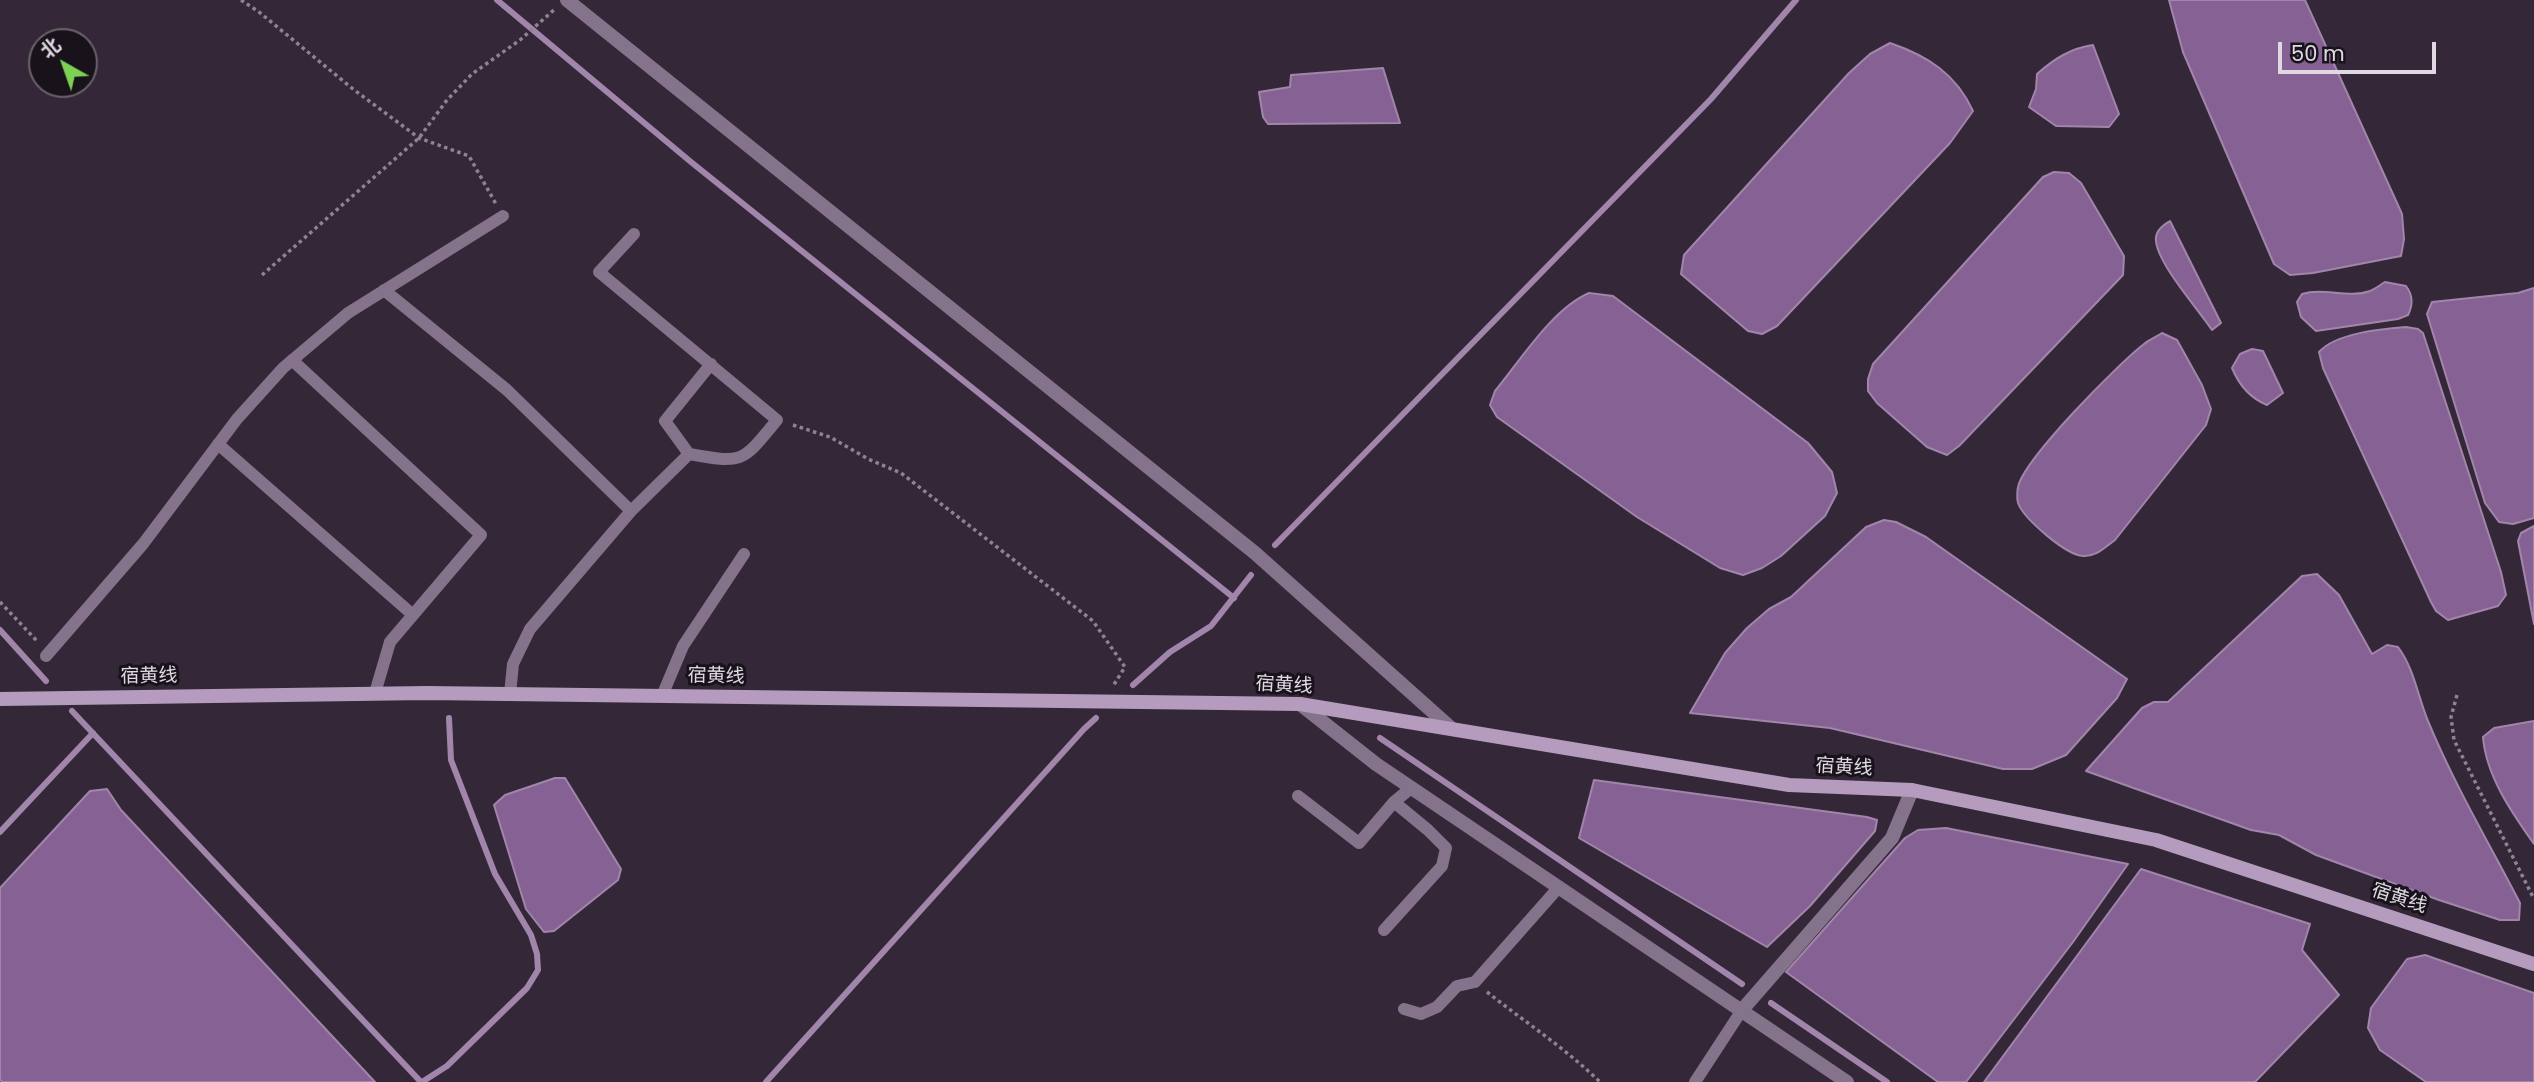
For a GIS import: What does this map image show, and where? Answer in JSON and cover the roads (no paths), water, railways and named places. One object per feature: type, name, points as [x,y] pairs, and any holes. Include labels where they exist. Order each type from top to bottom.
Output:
[{"type":"main road","name":"宿黄线","points":[[0,699],[510,694],[1300,704],[1789,785],[1912,790],[2156,840],[2534,964]]},
{"type":"street","points":[[567,0],[1255,553],[1452,729]]},
{"type":"street","points":[[1300,704],[1376,764],[1847,1082]]},
{"type":"street","points":[[1742,1010],[1892,838],[1912,790]]},
{"type":"lane","points":[[46,656],[143,544],[237,419],[292,360],[348,313],[503,216]]},
{"type":"lane","points":[[634,234],[598,272],[711,364],[778,419],[747,456],[725,460],[690,454],[665,421],[711,364]]},
{"type":"lane","points":[[384,290],[507,390],[631,511]]},
{"type":"lane","points":[[292,360],[481,535],[390,642],[375,694]]},
{"type":"lane","points":[[218,444],[413,615]]},
{"type":"lane","points":[[510,694],[513,664],[530,629],[631,511],[690,454]]},
{"type":"lane","points":[[662,696],[683,646],[744,554]]},
{"type":"lane","points":[[1298,796],[1359,843],[1394,802],[1411,788]]},
{"type":"lane","points":[[1384,930],[1442,866],[1446,848],[1394,802]]},
{"type":"lane","points":[[1404,1009],[1421,1014],[1437,1007],[1457,986],[1475,982],[1559,887]]},
{"type":"lane","points":[[1695,1082],[1742,1010]]},
{"type":"waterway","points":[[497,0],[691,162],[1234,598]]},
{"type":"waterway","points":[[1275,545],[1711,99],[1796,0]]},
{"type":"waterway","points":[[1133,685],[1170,652],[1211,626],[1251,575]]},
{"type":"waterway","points":[[0,630],[46,681]]},
{"type":"waterway","points":[[72,711],[421,1082]]},
{"type":"waterway","points":[[422,1082],[447,1066],[527,988],[538,970],[537,954],[531,935],[495,874],[451,760],[449,718]]},
{"type":"waterway","points":[[766,1082],[1096,718]]},
{"type":"waterway","points":[[0,832],[93,733]]},
{"type":"waterway","points":[[1380,738],[1742,984]]},
{"type":"waterway","points":[[1771,1003],[1887,1082]]}]
